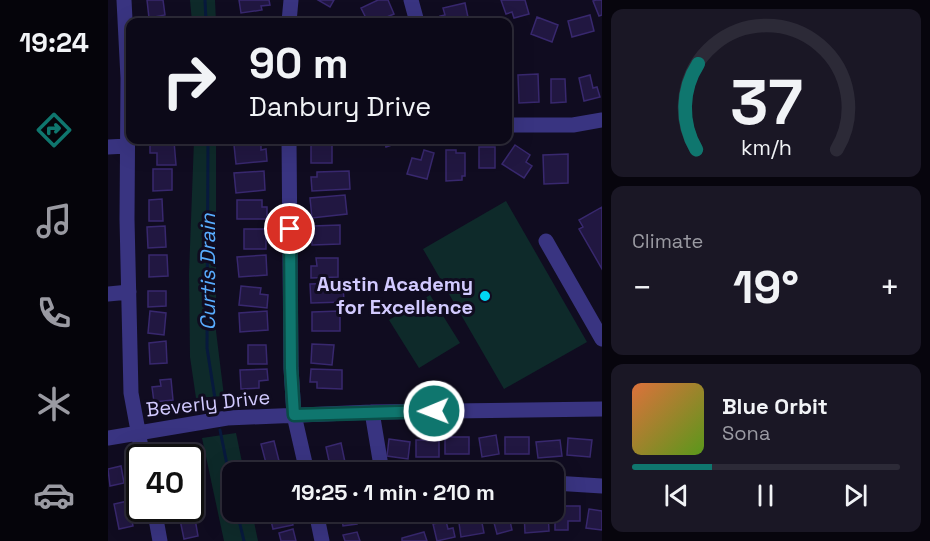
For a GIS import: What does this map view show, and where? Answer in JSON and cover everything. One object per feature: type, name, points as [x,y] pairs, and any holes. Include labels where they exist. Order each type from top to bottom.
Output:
[{"type":"street","points":[[108,1],[124,0],[126,39]]},
{"type":"street","points":[[289,18],[291,0]]},
{"type":"street","points":[[411,0],[416,18]]},
{"type":"street","points":[[512,125],[573,125],[602,120]]},
{"type":"street","points":[[289,144],[291,368],[294,415],[305,462]]},
{"type":"street","points":[[108,147],[128,146],[131,393],[140,444]]},
{"type":"street","points":[[546,241],[602,339]]},
{"type":"street","points":[[108,294],[129,292]]},
{"type":"street","name":"Beverly Drive","points":[[108,438],[138,431],[227,418],[372,412],[602,409]]},
{"type":"street","points":[[372,412],[380,462]]},
{"type":"street","points":[[564,484],[602,486]]},
{"type":"street","points":[[156,522],[160,541]]},
{"type":"street","points":[[318,522],[322,541]]},
{"type":"green space","points":[[190,0],[215,0],[216,18],[192,18]]},
{"type":"green space","points":[[194,144],[216,144],[216,331],[224,396],[196,398],[190,357],[189,274]]},
{"type":"green space","points":[[506,201],[587,342],[504,389],[423,249]]},
{"type":"green space","points":[[430,295],[460,343],[419,368],[389,320]]},
{"type":"green space","points":[[236,433],[242,462],[222,462],[222,522],[254,522],[258,541],[224,541],[202,438]]},
{"type":"building","points":[[147,0],[163,0],[165,15],[149,18]]},
{"type":"building","points":[[239,0],[269,0],[270,5],[261,6],[262,10],[241,13]]},
{"type":"building","points":[[318,0],[334,0],[330,7]]},
{"type":"building","points":[[378,0],[388,0],[394,14],[384,18],[366,18],[361,8]]},
{"type":"building","points":[[501,0],[525,0],[529,14],[514,18],[512,12],[506,14]]},
{"type":"building","points":[[602,0],[602,15],[599,16],[593,1]]},
{"type":"building","points":[[465,3],[468,18],[441,18],[440,16],[445,15],[443,8]]},
{"type":"building","points":[[590,15],[594,31],[572,37],[568,21]]},
{"type":"building","points":[[537,17],[558,25],[552,42],[531,34]]},
{"type":"building","points":[[538,74],[539,102],[519,103],[518,75]]},
{"type":"building","points":[[590,75],[593,88],[597,87],[600,97],[584,101],[579,78]]},
{"type":"building","points":[[551,79],[565,79],[566,102],[551,103]]},
{"type":"building","points":[[150,144],[174,144],[176,165],[157,165],[157,153],[150,153]]},
{"type":"building","points":[[261,144],[261,150],[266,149],[267,161],[236,164],[234,145]]},
{"type":"building","points":[[311,144],[332,144],[332,163],[311,163]]},
{"type":"building","points":[[515,145],[530,155],[526,162],[532,166],[524,178],[502,164]]},
{"type":"building","points":[[479,147],[495,147],[495,168],[479,168]]},
{"type":"building","points":[[424,150],[434,153],[427,179],[407,174],[412,158],[421,160]]},
{"type":"building","points":[[446,150],[465,153],[465,176],[462,176],[462,180],[446,181]]},
{"type":"building","points":[[568,154],[568,183],[544,184],[543,155]]},
{"type":"building","points":[[153,169],[172,169],[172,190],[153,191]]},
{"type":"building","points":[[264,171],[265,190],[236,193],[234,173]]},
{"type":"building","points":[[349,171],[350,189],[312,191],[311,177],[317,177],[317,172]]},
{"type":"building","points":[[345,195],[347,214],[312,218],[310,198]]},
{"type":"building","points":[[162,199],[163,221],[149,221],[149,200]]},
{"type":"building","points":[[237,200],[262,200],[262,207],[267,207],[267,219],[237,219]]},
{"type":"building","points":[[602,207],[602,269],[579,229],[583,227],[579,220]]},
{"type":"building","points":[[340,225],[340,244],[312,245],[312,226]]},
{"type":"building","points":[[165,226],[166,247],[148,248],[147,227]]},
{"type":"building","points":[[244,229],[266,229],[266,249],[244,249]]},
{"type":"building","points":[[149,255],[167,255],[168,276],[149,277]]},
{"type":"building","points":[[266,255],[267,275],[239,277],[237,257]]},
{"type":"building","points":[[316,258],[338,258],[338,277],[311,278],[311,266],[317,266]]},
{"type":"building","points":[[343,283],[344,302],[311,303],[310,284]]},
{"type":"building","points":[[241,286],[261,288],[260,294],[268,295],[267,308],[239,305]]},
{"type":"building","points":[[148,291],[166,291],[166,306],[148,307]]},
{"type":"building","points":[[150,311],[166,313],[164,335],[148,333]]},
{"type":"building","points":[[267,311],[268,330],[240,332],[239,313]]},
{"type":"building","points":[[340,311],[340,331],[312,331],[312,312]]},
{"type":"building","points":[[166,341],[167,363],[150,364],[149,343]]},
{"type":"building","points":[[312,344],[334,345],[332,365],[311,363]]},
{"type":"building","points":[[248,345],[266,345],[267,364],[248,364]]},
{"type":"building","points":[[267,369],[268,380],[259,381],[259,388],[241,389],[240,370]]},
{"type":"building","points":[[311,369],[342,370],[342,389],[317,388],[317,382],[310,382]]},
{"type":"building","points":[[171,379],[173,400],[154,402],[152,387],[161,386],[160,380]]},
{"type":"building","points":[[496,435],[499,454],[482,457],[479,438]]},
{"type":"building","points":[[445,437],[469,437],[469,454],[445,454]]},
{"type":"building","points":[[505,437],[529,437],[529,454],[505,454]]},
{"type":"building","points":[[568,438],[592,440],[590,457],[567,455]]},
{"type":"building","points":[[389,439],[410,442],[408,459],[387,456]]},
{"type":"building","points":[[416,440],[439,440],[439,457],[416,457]]},
{"type":"building","points":[[560,440],[562,456],[538,458],[536,442]]},
{"type":"building","points":[[274,441],[279,462],[266,462],[261,444]]},
{"type":"building","points":[[341,443],[345,462],[329,462],[326,447]]},
{"type":"building","points":[[121,466],[124,483],[110,486],[108,469]]},
{"type":"building","points":[[126,501],[126,522],[132,522],[133,526],[119,529],[114,504]]},
{"type":"building","points":[[564,506],[580,506],[580,521],[568,521],[568,530],[555,530],[555,522],[564,522]]},
{"type":"building","points":[[589,509],[602,511],[602,530],[586,528]]},
{"type":"building","points":[[180,522],[196,522],[198,536],[184,539]]},
{"type":"building","points":[[271,522],[292,522],[293,525],[273,529]]},
{"type":"building","points":[[342,522],[357,522],[357,524],[343,526]]},
{"type":"building","points":[[446,522],[448,529],[453,528],[455,537],[437,541],[433,524]]},
{"type":"building","points":[[482,522],[484,533],[461,537],[459,523]]},
{"type":"building","points":[[494,522],[510,522],[512,530],[497,534]]},
{"type":"building","points":[[524,522],[549,522],[549,531],[525,533]]},
{"type":"building","points":[[293,529],[296,541],[281,541],[279,533]]},
{"type":"building","points":[[357,532],[360,541],[345,541],[343,535]]},
{"type":"building","points":[[424,532],[427,541],[402,541],[402,538]]},
{"type":"waterway","name":"Curtis Drain","points":[[205,0],[206,18]]},
{"type":"waterway","name":"Curtis Drain","points":[[208,144],[207,348],[216,405]]},
{"type":"waterway","name":"Curtis Drain","points":[[220,430],[227,462]]},
{"type":"waterway","name":"Curtis Drain","points":[[239,522],[244,541]]},
{"type":"place","name":"Austin Academy for Excellence","points":[[485,296]]},
{"type":"route","points":[[290,229],[291,368],[294,415],[434,411]]}]
